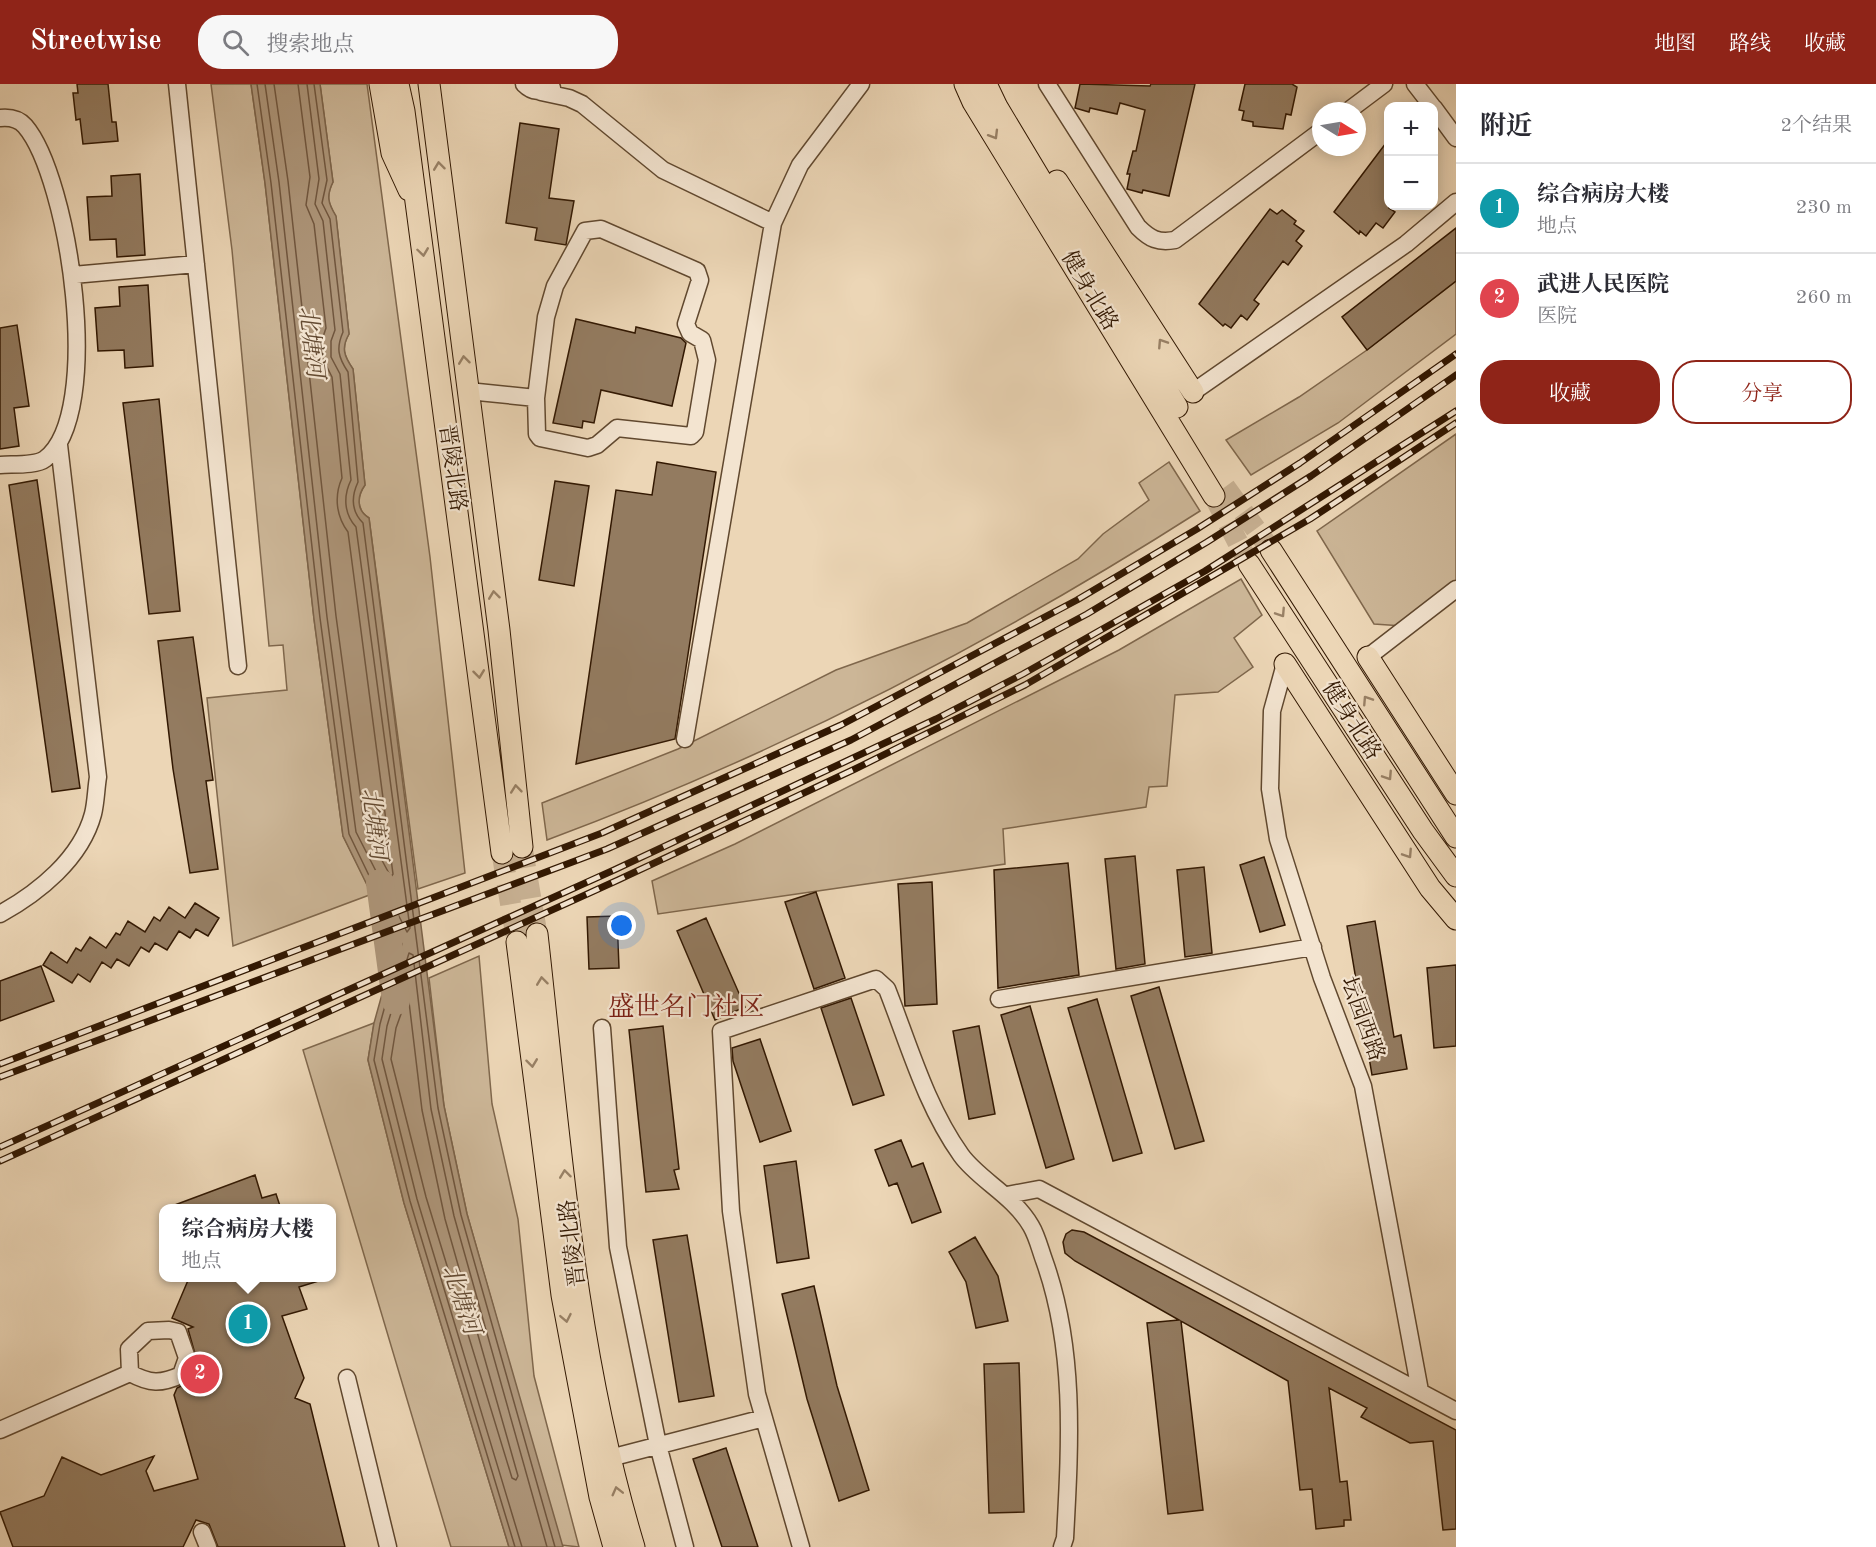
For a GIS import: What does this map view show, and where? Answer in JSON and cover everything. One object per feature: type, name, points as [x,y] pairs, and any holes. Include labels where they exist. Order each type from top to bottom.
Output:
[{"type":"main road","points":[[380,84],[392,153],[417,208]]},
{"type":"main road","name":"晋陵北路","points":[[400,84],[502,853]]},
{"type":"main road","name":"晋陵北路","points":[[429,84],[499,630],[522,847]]},
{"type":"main road","name":"健身北路","points":[[965,84],[973,102],[1220,491],[997,107],[988,84]]},
{"type":"main road","points":[[988,84],[1007,103],[1194,392]]},
{"type":"main road","name":"健身北路","points":[[1271,550],[1456,837]]},
{"type":"main road","name":"健身北路","points":[[1249,564],[1423,831],[1456,876]]},
{"type":"main road","points":[[1368,657],[1456,794]]},
{"type":"main road","points":[[1285,664],[1430,888],[1456,919]]},
{"type":"main road","name":"晋陵北路","points":[[614,1547],[600,1497],[562,1295],[527,938],[578,1292],[610,1458],[633,1547]]},
{"type":"street","points":[[177,84],[238,666]]},
{"type":"street","points":[[524,84],[530,90],[569,98],[582,104],[663,170],[772,223]]},
{"type":"street","points":[[541,92],[557,84]]},
{"type":"street","points":[[685,739],[772,223],[800,165],[861,84]]},
{"type":"street","points":[[1047,84],[1138,228],[1150,239],[1164,242],[1175,240],[1312,138]]},
{"type":"street","points":[[1360,102],[1384,84]]},
{"type":"street","points":[[1415,84],[1429,102]]},
{"type":"street","points":[[1438,114],[1456,138]]},
{"type":"street","points":[[0,118],[11,117],[25,125],[46,167],[63,219],[73,275],[77,338],[73,396],[59,445],[98,777],[92,816],[69,861],[30,898],[0,914]]},
{"type":"street","points":[[1194,392],[1406,244],[1456,202]]},
{"type":"street","points":[[601,229],[697,271],[700,280],[687,324],[690,333],[702,340],[707,360],[695,432],[691,436],[617,428],[597,445],[588,448],[540,438],[537,434],[537,398],[546,317],[555,286],[585,231],[601,229]]},
{"type":"street","points":[[73,275],[196,264]]},
{"type":"street","points":[[468,391],[537,398]]},
{"type":"street","points":[[0,465],[43,460],[59,445]]},
{"type":"street","points":[[1368,657],[1456,589]]},
{"type":"street","name":"坛园西路","points":[[1285,664],[1272,711],[1270,789],[1278,840],[1313,947],[1363,1086],[1420,1391]]},
{"type":"street","points":[[999,999],[1313,947]]},
{"type":"street","points":[[801,1547],[757,1394],[731,1211],[721,1031],[876,979],[887,989],[937,1116],[962,1157],[1006,1195],[1031,1226],[1057,1296],[1068,1374],[1070,1456],[1065,1539],[1062,1547]]},
{"type":"street","points":[[602,1028],[618,1247],[658,1444],[685,1547]]},
{"type":"street","points":[[1006,1195],[1039,1189],[1456,1411]]},
{"type":"street","points":[[0,1430],[130,1373]]},
{"type":"street","points":[[346,1378],[388,1547]]},
{"type":"street","points":[[610,1458],[764,1418]]},
{"type":"shaded area","points":[[211,84],[251,84],[265,183],[314,619],[343,836],[372,894],[233,946],[207,698],[287,690],[283,645],[269,646],[232,250]]},
{"type":"shaded area","points":[[320,84],[367,84],[430,557],[465,873],[418,889],[369,518],[362,511],[359,503],[360,494],[365,485],[353,369],[345,352],[349,334],[336,217],[329,200],[329,191],[333,182]]},
{"type":"shaded area","points":[[1456,281],[1456,334],[1338,423],[1251,475],[1226,440],[1299,397],[1367,350]]},
{"type":"shaded area","points":[[1456,434],[1456,583],[1403,626],[1374,624],[1317,531]]},
{"type":"shaded area","points":[[1169,462],[1200,511],[1122,559],[1044,606],[882,693],[716,771],[547,840],[542,803],[678,749],[836,670],[967,623],[1078,559],[1103,534],[1149,500],[1139,483]]},
{"type":"shaded area","points":[[1241,579],[1262,615],[1234,638],[1253,667],[1218,692],[1175,695],[1167,786],[1149,787],[1146,807],[1003,829],[1005,864],[658,914],[652,881],[735,844],[1119,650]]},
{"type":"shaded area","points":[[479,956],[492,1104],[518,1219],[534,1376],[579,1547],[561,1545],[467,1214],[444,1106],[429,978]]},
{"type":"shaded area","points":[[374,1023],[368,1060],[404,1203],[509,1547],[451,1547],[303,1050]]},
{"type":"water","points":[[251,84],[320,84],[333,182],[329,191],[329,199],[336,216],[349,334],[345,352],[353,369],[365,485],[360,494],[359,503],[362,511],[369,518],[444,1106],[467,1214],[563,1547],[509,1547],[404,1203],[368,1060],[374,1023],[396,944],[343,836],[314,619],[265,183]]},
{"type":"building","points":[[77,84],[108,84],[112,122],[116,122],[118,141],[83,144],[80,119],[76,120],[73,93],[78,93]]},
{"type":"building","points":[[1080,84],[1150,86],[1151,84],[1195,84],[1169,196],[1127,189],[1130,174],[1127,174],[1133,151],[1136,151],[1145,110],[1120,103],[1117,114],[1090,108],[1089,112],[1075,108]]},
{"type":"building","points":[[1245,84],[1292,84],[1297,87],[1291,115],[1286,114],[1283,129],[1253,126],[1253,122],[1242,120],[1244,111],[1239,110]]},
{"type":"building","points":[[520,123],[559,129],[549,198],[574,201],[566,245],[535,240],[537,228],[506,223]]},
{"type":"building","points":[[1384,146],[1384,210],[1395,212],[1383,228],[1376,223],[1366,236],[1360,231],[1359,234],[1334,212]]},
{"type":"building","points":[[140,174],[145,255],[117,257],[116,239],[90,240],[87,197],[112,196],[111,176]]},
{"type":"building","points":[[1270,209],[1277,214],[1282,210],[1296,221],[1294,224],[1304,231],[1296,241],[1302,246],[1288,265],[1283,261],[1254,300],[1259,304],[1247,320],[1241,315],[1231,328],[1225,324],[1223,326],[1199,304]]},
{"type":"building","points":[[1456,228],[1456,281],[1367,350],[1342,317]]},
{"type":"building","points":[[148,285],[153,366],[125,368],[124,350],[98,351],[95,308],[120,306],[119,287]]},
{"type":"building","points":[[576,319],[635,333],[636,327],[681,338],[686,343],[672,406],[601,390],[594,423],[583,421],[582,428],[553,423]]},
{"type":"building","points":[[17,325],[29,406],[14,408],[19,446],[0,449],[0,328]]},
{"type":"building","points":[[159,399],[180,611],[149,614],[123,403]]},
{"type":"building","points":[[657,462],[716,472],[675,739],[576,764],[616,490],[652,495]]},
{"type":"building","points":[[37,480],[80,788],[52,792],[9,485]]},
{"type":"building","points":[[555,481],[589,486],[574,586],[539,580]]},
{"type":"building","points":[[193,637],[213,780],[206,781],[218,869],[190,873],[173,769],[158,641]]},
{"type":"building","points":[[1135,856],[1145,964],[1116,969],[1105,859]]},
{"type":"building","points":[[1264,857],[1285,925],[1260,932],[1240,865]]},
{"type":"building","points":[[1068,863],[1079,975],[998,988],[994,870]]},
{"type":"building","points":[[1204,867],[1212,953],[1185,957],[1177,870]]},
{"type":"building","points":[[932,882],[937,1004],[905,1006],[898,884]]},
{"type":"building","points":[[816,892],[845,978],[814,989],[785,902]]},
{"type":"building","points":[[195,903],[219,918],[208,936],[196,929],[190,938],[179,931],[167,950],[155,943],[149,952],[141,947],[129,966],[117,959],[111,968],[102,962],[90,982],[78,974],[72,983],[43,965],[51,952],[67,963],[76,948],[81,951],[90,937],[106,948],[116,933],[120,935],[128,921],[145,932],[154,917],[160,921],[169,907],[185,918]]},
{"type":"building","points":[[617,916],[619,968],[589,969],[587,917]]},
{"type":"building","points":[[706,918],[745,1007],[715,1020],[677,931]]},
{"type":"building","points":[[1375,921],[1394,1037],[1401,1035],[1407,1069],[1372,1075],[1347,926]]},
{"type":"building","points":[[1456,965],[1456,1046],[1434,1048],[1427,968]]},
{"type":"building","points":[[41,966],[54,1001],[0,1021],[0,981]]},
{"type":"building","points":[[1159,987],[1204,1141],[1175,1149],[1131,996]]},
{"type":"building","points":[[851,998],[884,1095],[853,1105],[821,1008]]},
{"type":"building","points":[[1097,999],[1142,1153],[1113,1161],[1068,1008]]},
{"type":"building","points":[[1030,1006],[1074,1159],[1046,1168],[1001,1015]]},
{"type":"building","points":[[663,1026],[679,1169],[674,1170],[679,1189],[646,1192],[629,1030]]},
{"type":"building","points":[[979,1026],[995,1114],[969,1119],[953,1031]]},
{"type":"building","points":[[760,1039],[791,1131],[760,1142],[733,1061],[732,1048]]},
{"type":"building","points":[[901,1140],[912,1167],[923,1163],[941,1212],[912,1223],[897,1183],[889,1186],[875,1150]]},
{"type":"building","points":[[796,1161],[809,1258],[777,1263],[764,1166]]},
{"type":"building","points":[[255,1175],[262,1198],[276,1194],[279,1204],[177,1204]]},
{"type":"building","points":[[1072,1230],[1084,1232],[1456,1430],[1456,1529],[1443,1530],[1433,1441],[1410,1443],[1361,1417],[1367,1408],[1329,1388],[1340,1482],[1347,1481],[1351,1520],[1344,1520],[1344,1526],[1316,1529],[1312,1489],[1300,1490],[1288,1381],[1181,1321],[1203,1510],[1168,1514],[1147,1323],[1179,1320],[1075,1261],[1065,1253],[1063,1242],[1066,1234]]},
{"type":"building","points":[[687,1235],[714,1396],[679,1402],[653,1240]]},
{"type":"building","points":[[975,1237],[998,1276],[1008,1321],[976,1328],[966,1282],[949,1252]]},
{"type":"building","points":[[187,1282],[315,1282],[299,1287],[307,1309],[282,1316],[304,1378],[295,1398],[310,1404],[345,1547],[218,1547],[209,1524],[196,1520],[183,1547],[13,1547],[0,1512],[44,1496],[62,1457],[101,1475],[154,1456],[146,1471],[154,1491],[198,1479],[174,1395],[177,1388],[189,1382],[197,1361],[188,1329],[193,1327],[172,1318]]},
{"type":"building","points":[[814,1286],[837,1386],[869,1490],[839,1501],[807,1399],[782,1294]]},
{"type":"building","points":[[1019,1363],[1024,1512],[989,1513],[984,1364]]},
{"type":"building","points":[[726,1448],[758,1547],[722,1547],[693,1459]]},
{"type":"waterway","name":"北塘河","points":[[380,883],[396,1001]]},
{"type":"tunnel","points":[[1225,487],[1271,550]]},
{"type":"tunnel","points":[[1214,496],[1249,564]]},
{"type":"tunnel","points":[[522,847],[537,934]]},
{"type":"tunnel","points":[[502,853],[517,942]]},
{"type":"railway","points":[[0,1064],[602,833],[841,725],[1077,600],[1197,529],[1300,463],[1456,354]]},
{"type":"railway","points":[[0,1077],[607,849],[851,740],[1087,614],[1207,542],[1311,476],[1456,375]]},
{"type":"railway","points":[[0,1147],[614,870],[936,719],[1023,674],[1205,571],[1456,411]]},
{"type":"railway","points":[[0,1161],[618,880],[855,769],[1025,685],[1310,519],[1456,423]]},
{"type":"place","name":"综合病房大楼","points":[[248,1324]]},
{"type":"place","name":"武进人民医院","points":[[200,1374]]},
{"type":"district","name":"盛世名门社区","points":[[686,1008]]}]
